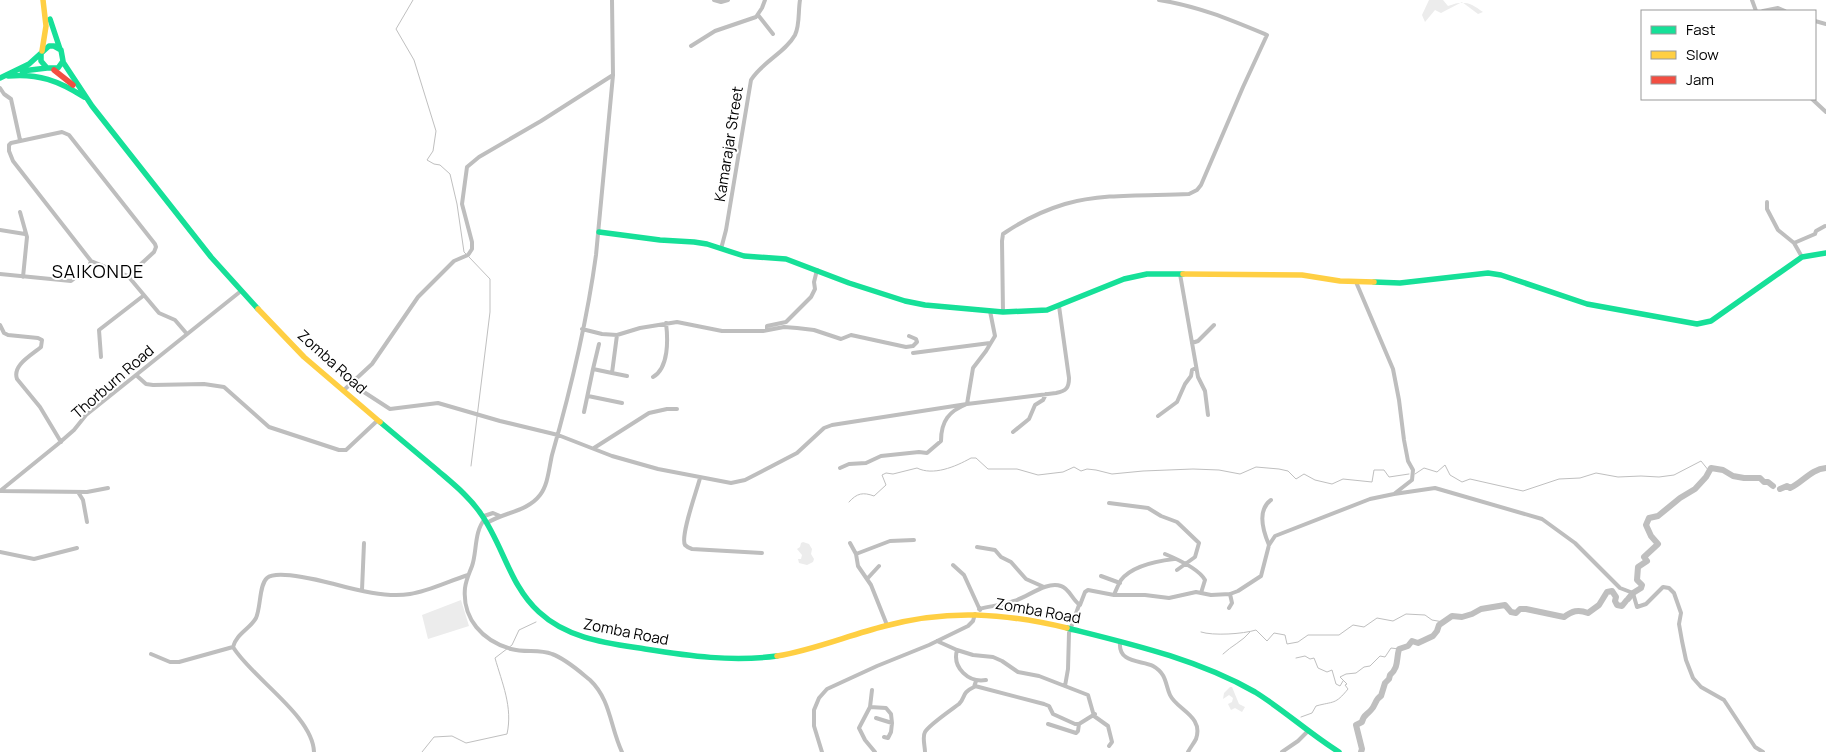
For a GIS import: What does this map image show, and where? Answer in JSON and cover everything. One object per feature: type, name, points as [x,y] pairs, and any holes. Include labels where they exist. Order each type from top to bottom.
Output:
[{"type":"main road","points":[[43,0],[47,28],[41,53],[41,62],[47,68]]},
{"type":"main road","points":[[10,73],[47,68],[54,70],[63,62],[63,53],[51,26],[47,0]]},
{"type":"main road","points":[[1,78],[29,64],[49,46],[60,49]]},
{"type":"main road","name":"Zomba Road","points":[[63,62],[87,98],[241,291],[304,357],[466,495],[485,520],[515,581],[533,607],[563,630],[586,640],[694,658],[743,659],[795,652],[887,625],[929,617],[979,613],[1021,618],[1070,628],[1184,660],[1212,670],[1268,700],[1307,732],[1339,752]]},
{"type":"main road","name":"Zomba Road","points":[[54,70],[87,98]]},
{"type":"main road","points":[[1,78],[22,74],[39,75],[53,79],[87,98]]},
{"type":"main road","points":[[599,232],[660,240],[694,242],[721,248],[744,256],[786,258],[889,297],[926,305],[990,311],[1038,311],[1060,306],[1138,275],[1302,275],[1356,282],[1400,283],[1488,273],[1501,275],[1587,304],[1662,317],[1685,323],[1702,324],[1714,319],[1802,257],[1826,253]]},
{"type":"street","points":[[485,520],[528,506],[541,495],[558,435],[592,282],[599,232],[613,75],[612,0]]},
{"type":"street","points":[[714,0],[721,2],[728,0]]},
{"type":"street","points":[[692,46],[707,35],[750,19],[758,14],[765,0]]},
{"type":"street","name":"Kamarajar Street","points":[[721,248],[726,230],[751,80],[762,66],[786,46],[794,35],[800,0]]},
{"type":"street","points":[[1003,312],[1002,240],[1003,234],[1006,232],[1053,208],[1078,201],[1110,197],[1189,194],[1197,190],[1267,36],[1228,19],[1185,4],[1159,0]]},
{"type":"street","points":[[1768,10],[1778,8],[1782,10]]},
{"type":"street","points":[[758,14],[773,34]]},
{"type":"street","points":[[344,390],[372,364],[418,297],[454,261],[466,255],[472,249],[472,242],[462,204],[467,166],[479,156],[541,121],[613,75]]},
{"type":"street","points":[[0,88],[4,94],[11,98],[20,140]]},
{"type":"street","points":[[1813,100],[1826,112]]},
{"type":"street","points":[[128,276],[156,250],[155,244],[67,133],[62,132],[20,140],[9,145],[9,151],[14,162],[91,261],[128,276],[159,314],[175,320],[187,334]]},
{"type":"street","points":[[1768,202],[1767,209],[1778,230],[1794,243],[1802,257]]},
{"type":"street","points":[[20,212],[24,234],[27,237],[23,277]]},
{"type":"street","points":[[1794,243],[1815,234],[1816,231],[1825,226]]},
{"type":"street","points":[[0,230],[24,234]]},
{"type":"street","points":[[0,274],[71,281],[89,266],[91,261]]},
{"type":"street","points":[[767,330],[767,326],[786,322],[811,297],[815,289],[814,282],[817,270]]},
{"type":"street","points":[[1180,274],[1196,368],[1205,391],[1208,415]]},
{"type":"street","points":[[1356,282],[1393,369],[1408,461],[1413,470],[1411,481],[1394,494]]},
{"type":"street","name":"Thorburn Road","points":[[0,491],[61,442],[83,418],[241,291]]},
{"type":"street","points":[[101,357],[99,330],[143,296]]},
{"type":"street","points":[[350,384],[390,409],[438,403],[477,415],[558,435],[626,460],[700,478],[727,483],[740,482],[797,453],[824,428],[832,425],[967,404],[1062,392],[1068,387],[1069,378],[1060,306]]},
{"type":"street","points":[[967,404],[973,368],[995,336],[990,311]]},
{"type":"street","points":[[582,329],[602,334],[617,335],[640,328],[677,322],[722,331],[767,330],[784,327],[814,330],[843,339],[848,335],[857,336],[906,347],[913,346],[917,342],[916,339],[909,336]]},
{"type":"street","points":[[652,377],[661,370],[667,348],[666,323]]},
{"type":"street","points":[[0,325],[6,334],[42,340],[42,347],[18,367],[15,374],[16,379],[40,407],[61,442]]},
{"type":"street","points":[[1192,343],[1198,341],[1214,325]]},
{"type":"street","points":[[612,373],[617,335]]},
{"type":"street","points":[[913,353],[991,343]]},
{"type":"street","points":[[584,412],[599,344]]},
{"type":"street","points":[[1158,416],[1177,402],[1191,376],[1192,370],[1196,368]]},
{"type":"street","points":[[593,369],[627,376]]},
{"type":"street","points":[[136,375],[146,384],[153,385],[204,384],[224,387],[269,427],[342,450],[351,445],[378,420]]},
{"type":"street","points":[[1013,432],[1028,419],[1035,406],[1043,400],[1046,394]]},
{"type":"street","points":[[588,396],[622,403]]},
{"type":"street","points":[[840,468],[849,464],[866,463],[882,456],[919,452],[927,453],[941,441],[941,427],[946,418],[959,407],[967,404]]},
{"type":"street","points":[[594,448],[644,416],[659,410],[677,409]]},
{"type":"street","points":[[700,478],[686,528],[684,542],[686,546],[692,549],[762,553]]},
{"type":"street","points":[[0,491],[93,492],[108,488]]},
{"type":"street","points":[[1065,686],[1068,669],[1070,628],[1087,590],[1114,595],[1145,595],[1169,598],[1201,593],[1211,595],[1238,592],[1261,576],[1269,545],[1274,536],[1370,499],[1435,488],[1542,519],[1575,543],[1620,588],[1633,593],[1637,607],[1646,604],[1663,587],[1669,588],[1674,593],[1681,613],[1679,624],[1682,641],[1686,660],[1693,678],[1702,687],[1724,700],[1755,747],[1763,752]]},
{"type":"street","points":[[78,492],[83,500],[87,522]]},
{"type":"street","points":[[1269,545],[1264,533],[1262,519],[1266,503],[1271,500]]},
{"type":"street","points":[[1109,503],[1142,506],[1177,522],[1199,543],[1195,557],[1178,570]]},
{"type":"street","points":[[500,516],[493,513],[480,528],[473,564],[468,574],[465,588],[468,615],[479,631],[494,643],[510,649],[553,654],[583,675],[596,687],[606,701],[622,752]]},
{"type":"street","points":[[856,554],[890,541],[914,540]]},
{"type":"street","points":[[362,590],[364,543]]},
{"type":"street","points":[[850,543],[856,554],[858,566],[880,606],[887,625]]},
{"type":"street","points":[[977,547],[995,550],[1011,562],[1026,579],[1044,586],[1062,586],[1079,605]]},
{"type":"street","points":[[0,552],[34,559],[77,548]]},
{"type":"street","points":[[1165,554],[1196,570],[1205,578],[1201,593]]},
{"type":"street","points":[[1114,595],[1120,583],[1133,570],[1174,559]]},
{"type":"street","points":[[953,565],[964,575],[979,613]]},
{"type":"street","points":[[866,579],[879,566]]},
{"type":"street","points":[[234,648],[236,639],[257,616],[265,580],[270,576],[300,576],[362,590],[395,595],[412,594],[468,574]]},
{"type":"street","points":[[1100,576],[1120,583]]},
{"type":"street","points":[[822,752],[815,730],[814,710],[819,698],[826,691],[971,624],[979,613],[1014,602],[1044,586]]},
{"type":"street","points":[[1229,608],[1232,603],[1230,594]]},
{"type":"street","points":[[937,641],[957,650],[991,656],[1018,672],[1039,676],[1088,695],[1092,710],[1097,718],[1109,728],[1112,742],[1109,746]]},
{"type":"street","points":[[1120,642],[1120,649],[1128,658],[1136,662],[1152,665],[1158,670],[1167,681],[1171,696],[1194,719],[1196,739],[1188,752]]},
{"type":"street","points":[[151,654],[170,662],[179,662],[234,648]]},
{"type":"street","points":[[234,648],[299,718],[313,741],[314,752]]},
{"type":"street","points":[[957,650],[955,658],[959,669],[976,681],[986,680]]},
{"type":"street","points":[[925,752],[924,737],[926,731],[959,704],[965,692],[974,686],[976,681]]},
{"type":"street","points":[[974,686],[1044,704],[1048,706],[1053,714],[1078,724]]},
{"type":"street","points":[[872,690],[870,707],[859,728],[865,740],[875,752]]},
{"type":"street","points":[[870,707],[886,708],[891,714],[891,732],[886,738],[887,743]]},
{"type":"street","points":[[1078,724],[1095,714]]},
{"type":"street","points":[[876,718],[892,723]]},
{"type":"street","points":[[1048,724],[1076,733],[1078,731],[1078,724]]},
{"type":"street","points":[[1282,752],[1307,732]]},
{"type":"shaded area","points":[[1429,0],[1443,0],[1448,6],[1461,3],[1441,13],[1435,10],[1425,22],[1422,15]]},
{"type":"shaded area","points":[[1463,3],[1470,4],[1483,12],[1478,14]]},
{"type":"shaded area","points":[[803,542],[809,544],[814,559],[813,562],[807,565],[799,563],[798,559],[801,559],[802,555],[797,549]]},
{"type":"shaded area","points":[[461,600],[469,626],[428,639],[422,615]]},
{"type":"shaded area","points":[[1232,687],[1239,704],[1245,707],[1242,712],[1235,708],[1231,710],[1228,704],[1232,702],[1233,698],[1229,695],[1223,699],[1224,693]]},
{"type":"waterway","points":[[413,0],[396,29],[414,60],[436,131],[433,151],[427,160],[440,165],[450,174],[457,204],[464,252],[466,254]]},
{"type":"waterway","points":[[469,257],[490,279],[490,312],[471,466]]},
{"type":"waterway","points":[[849,502],[860,494],[874,496],[886,485],[882,475],[886,473],[893,474],[917,468],[937,471],[971,458],[976,458],[988,469],[1017,469],[1038,475],[1063,472],[1074,467],[1081,471],[1087,469],[1112,474],[1193,469],[1219,470],[1240,474],[1256,467],[1288,471],[1296,479],[1304,474],[1315,480],[1332,484],[1343,479],[1372,482],[1374,470],[1384,470],[1389,477],[1409,474]]},
{"type":"waterway","points":[[1415,474],[1424,468],[1437,472],[1445,465],[1450,475],[1462,482],[1470,479],[1523,491],[1559,479],[1580,478],[1596,473],[1618,477],[1674,475],[1701,461],[1709,471]]},
{"type":"waterway","points":[[1628,599],[1642,585],[1637,580],[1638,567],[1647,561],[1644,557],[1658,544],[1651,536],[1646,525],[1649,518],[1658,516],[1680,498],[1695,489],[1711,468],[1723,470],[1733,476],[1760,478],[1773,486]]},
{"type":"waterway","points":[[1780,489],[1787,486],[1790,488],[1811,473],[1826,468]]},
{"type":"waterway","points":[[1361,752],[1362,749],[1356,725],[1362,722],[1364,716],[1373,708],[1381,696],[1385,683],[1396,666],[1399,649],[1408,646],[1412,641],[1418,643],[1433,636],[1439,625],[1452,616],[1462,617],[1481,609],[1505,605],[1511,612],[1516,613],[1520,609],[1526,609],[1564,617],[1575,611],[1588,613],[1599,605],[1607,592],[1612,591],[1616,597],[1617,605],[1622,606],[1626,601]]},
{"type":"waterway","points":[[1201,632],[1228,634],[1256,630],[1267,641],[1274,633],[1285,635],[1287,644],[1298,642],[1308,635],[1339,635],[1353,625],[1364,627],[1377,618],[1393,621],[1406,614],[1425,615],[1432,620],[1443,622]]},
{"type":"waterway","points":[[422,752],[434,737],[452,736],[466,743],[507,734],[508,705],[495,658],[512,645],[519,630],[536,622]]},
{"type":"waterway","points":[[1223,654],[1250,632]]},
{"type":"waterway","points":[[1301,717],[1312,713],[1316,706],[1334,702],[1344,694],[1348,689],[1345,685],[1347,684],[1340,677],[1356,673],[1364,667],[1370,666],[1380,656],[1385,657],[1391,648],[1399,649]]},
{"type":"waterway","points":[[1296,658],[1305,656],[1310,659],[1314,658],[1318,668],[1327,672],[1332,670],[1336,684],[1340,686],[1343,681]]},
{"type":"traffic: fast","points":[[50,19],[60,49]]},
{"type":"traffic: fast","points":[[0,78],[29,64],[49,46],[54,46],[61,50],[63,61],[58,68],[47,68],[41,61],[41,54]]},
{"type":"traffic: fast","points":[[63,62],[92,106],[211,257],[258,309]]},
{"type":"traffic: fast","points":[[22,71],[47,68]]},
{"type":"traffic: fast","points":[[8,76],[19,75],[48,79],[84,97]]},
{"type":"traffic: fast","points":[[599,232],[660,240],[694,242],[707,244],[744,256],[786,259],[849,283],[905,301],[925,305],[1003,312],[1047,310],[1124,279],[1147,274],[1183,274]]},
{"type":"traffic: fast","points":[[1374,282],[1400,283],[1488,273],[1501,275],[1587,304],[1697,324],[1711,321],[1802,257],[1826,253]]},
{"type":"traffic: fast","points":[[380,422],[448,479],[471,501],[489,526],[521,590],[529,602],[550,621],[575,634],[602,642],[631,647],[678,654],[727,658],[777,656]]},
{"type":"traffic: fast","points":[[1067,628],[1187,661],[1233,680],[1266,699],[1339,752]]},
{"type":"traffic: slow","points":[[42,51],[46,26],[43,0]]},
{"type":"traffic: slow","points":[[1183,274],[1302,275],[1340,281],[1374,282]]},
{"type":"traffic: slow","points":[[258,309],[304,357],[380,422]]},
{"type":"traffic: slow","points":[[777,656],[885,626],[931,617],[954,615],[998,616],[1067,628]]},
{"type":"traffic: jam","points":[[54,70],[73,85]]},
{"type":"district","name":"SAIKONDE","points":[[98,272]]}]
